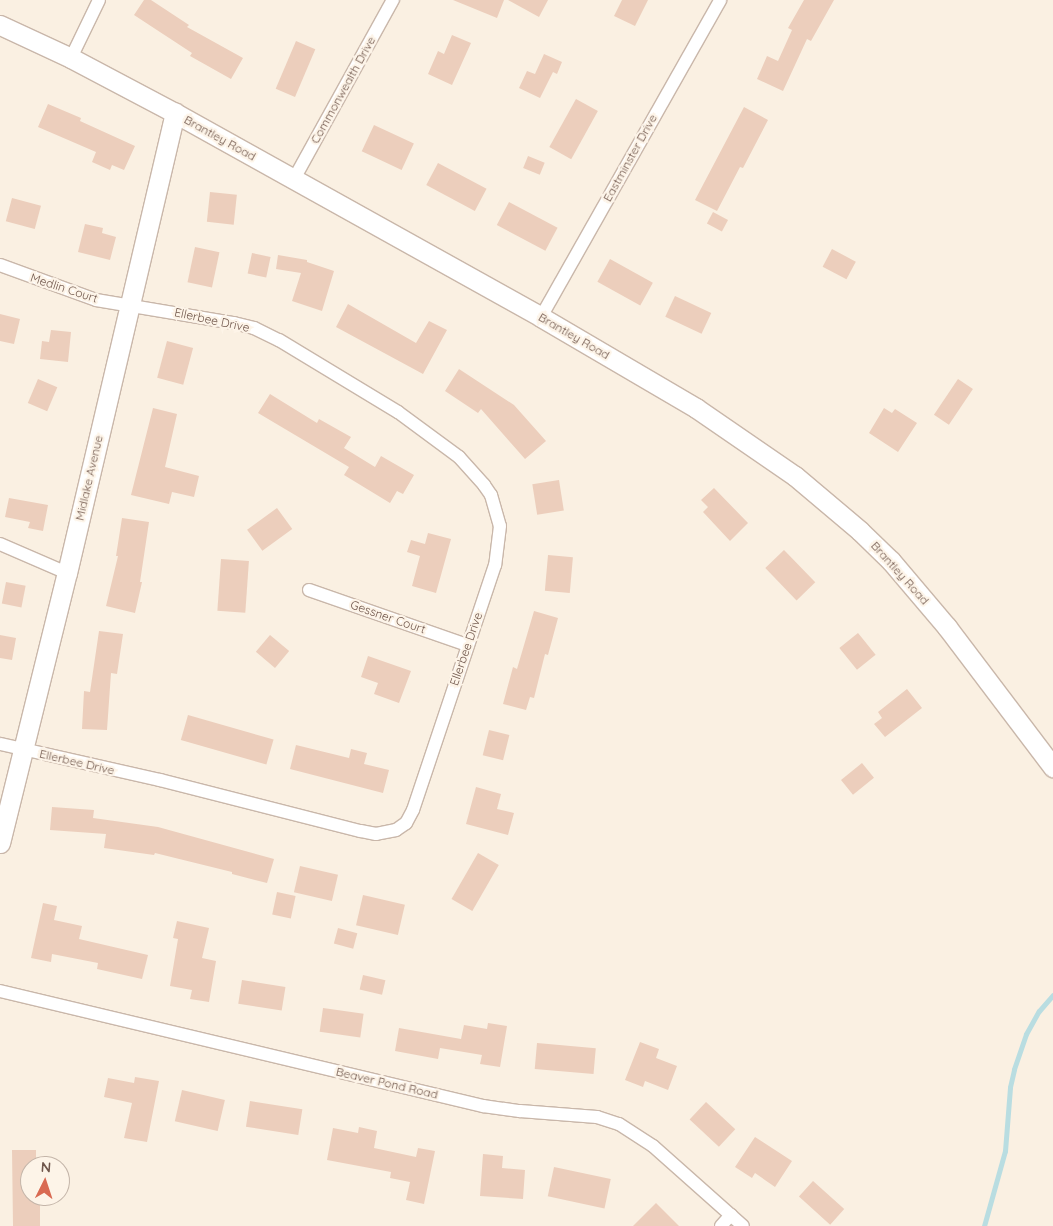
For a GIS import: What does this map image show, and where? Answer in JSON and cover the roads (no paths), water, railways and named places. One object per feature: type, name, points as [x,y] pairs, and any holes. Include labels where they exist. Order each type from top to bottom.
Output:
[{"type":"street","points":[[71,58],[99,0]]},
{"type":"street","name":"Commonwealth Drive","points":[[294,179],[393,0]]},
{"type":"street","name":"Eastminster Drive","points":[[540,317],[720,0]]},
{"type":"street","name":"Brantley Road","points":[[0,26],[71,58],[175,113],[540,317],[696,408],[795,476],[860,531],[891,561],[948,627],[1053,767]]},
{"type":"street","name":"Midlake Avenue","points":[[0,842],[67,572],[175,113]]},
{"type":"street","name":"Medlin Court","points":[[0,265],[96,300],[130,305]]},
{"type":"street","name":"Ellerbee Drive","points":[[0,744],[160,780],[360,831],[376,834],[396,830],[406,823],[413,810],[495,565],[500,526],[491,495],[459,457],[398,412],[279,340],[254,328],[184,313],[130,305]]},
{"type":"street","points":[[0,544],[67,572]]},
{"type":"street","name":"Gessner Court","points":[[309,590],[467,645]]},
{"type":"street","name":"Beaver Pond Road","points":[[0,991],[483,1106],[597,1117],[619,1124],[653,1146],[743,1226]]},
{"type":"street","points":[[721,1226],[731,1215]]},
{"type":"waterway","points":[[984,1226],[1005,1151],[1010,1087],[1014,1069],[1026,1034],[1039,1011],[1053,995]]}]
